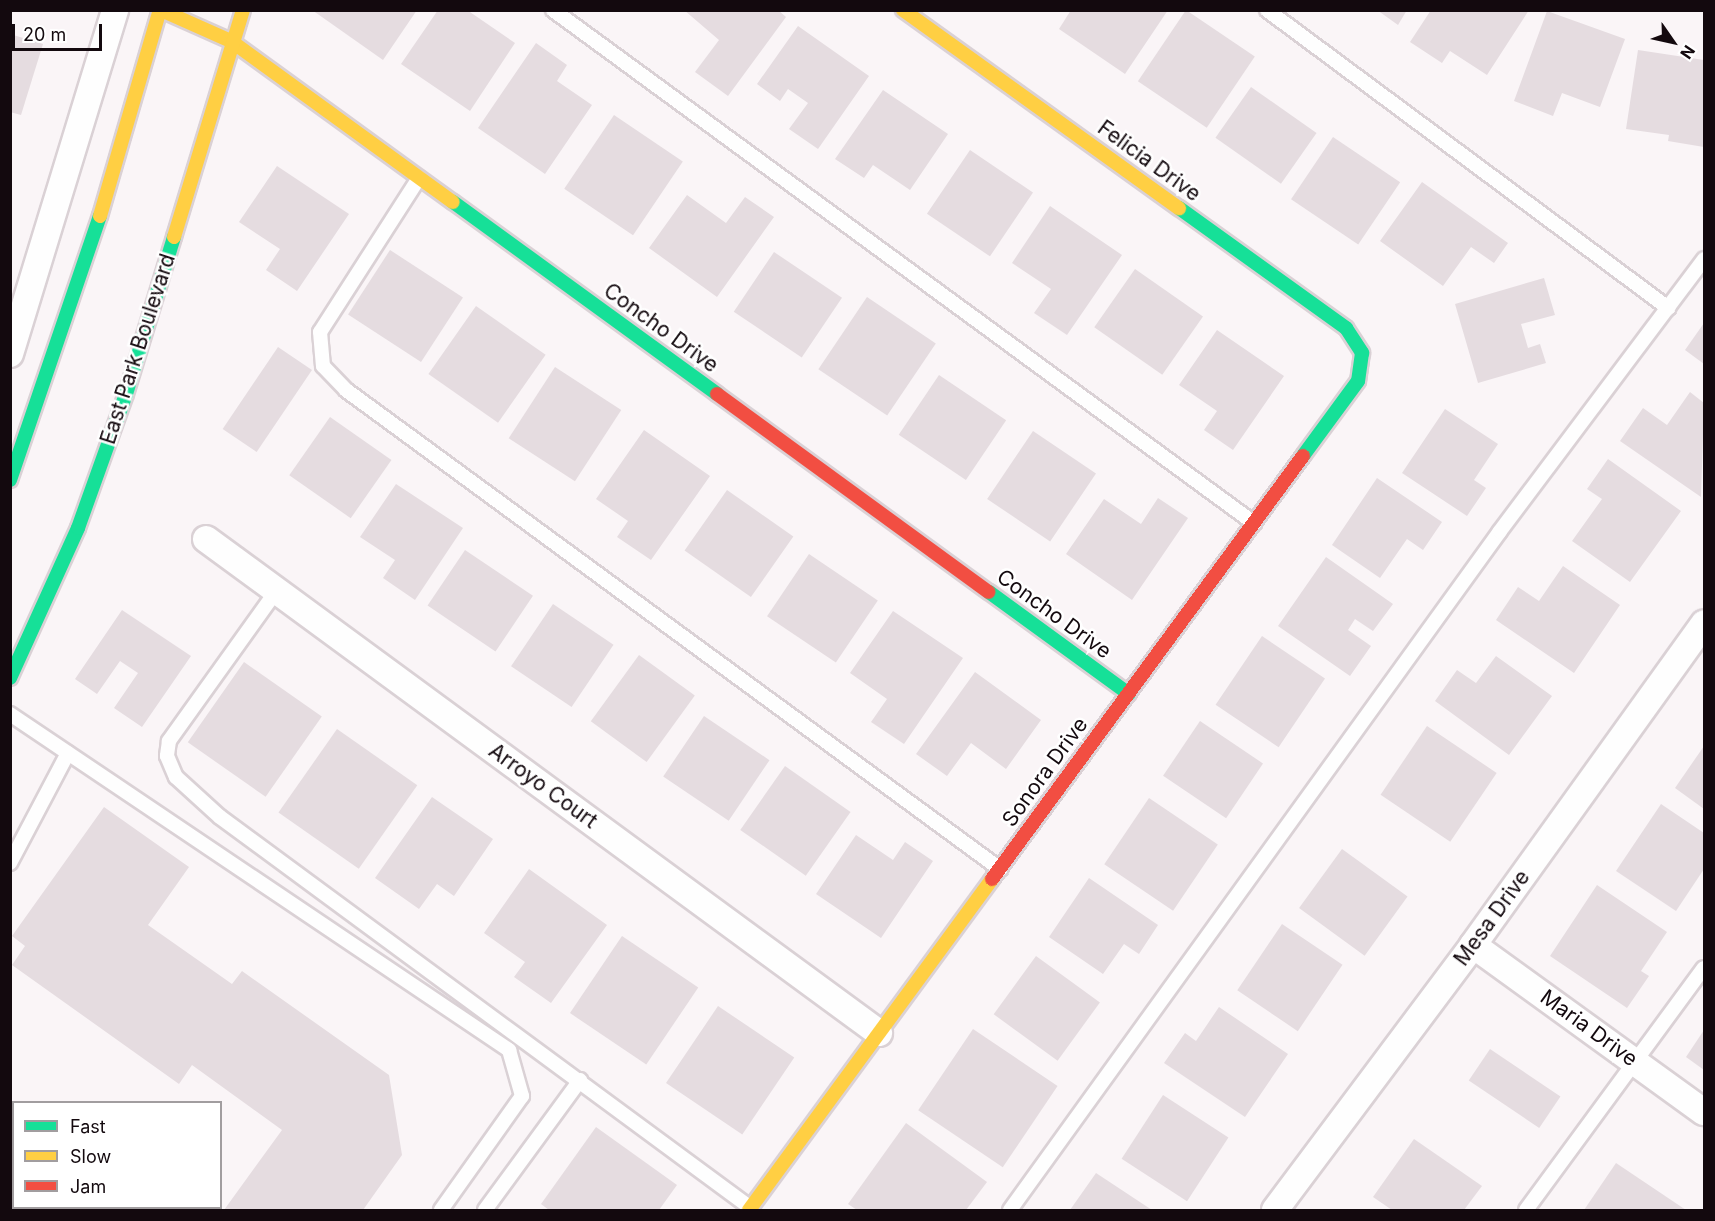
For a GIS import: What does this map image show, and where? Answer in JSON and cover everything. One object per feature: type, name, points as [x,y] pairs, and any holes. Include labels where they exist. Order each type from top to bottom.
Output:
[{"type":"street","points":[[10,354],[115,10]]},
{"type":"street","points":[[10,480],[84,272],[161,10]]},
{"type":"street","name":"Concho Drive","points":[[161,10],[231,41],[1129,694]]},
{"type":"street","name":"East Park Boulevard","points":[[10,678],[78,528],[126,394],[231,41],[243,10]]},
{"type":"street","name":"Felicia Drive","points":[[903,10],[1346,328],[1362,353]]},
{"type":"street","name":"Sonora Drive","points":[[750,1209],[1358,381],[1362,353]]},
{"type":"street","name":"Arroyo Court","points":[[206,538],[879,1033]]},
{"type":"street","name":"Mesa Drive","points":[[1275,1210],[1473,945],[1704,623]]},
{"type":"street","name":"Maria Drive","points":[[1473,945],[1704,1112]]},
{"type":"lane","points":[[553,10],[1254,523]]},
{"type":"lane","points":[[1267,10],[1668,308]]},
{"type":"lane","points":[[420,178],[320,332],[323,366],[346,390],[1000,869]]},
{"type":"lane","points":[[1010,1210],[1500,531],[1704,259]]},
{"type":"lane","points":[[277,590],[169,741],[167,756],[176,777],[220,817],[580,1080],[750,1209]]},
{"type":"lane","points":[[10,714],[509,1050],[522,1096],[441,1210]]},
{"type":"lane","points":[[10,863],[69,753]]},
{"type":"lane","points":[[1526,1210],[1704,968]]},
{"type":"lane","points":[[485,1210],[580,1080]]},
{"type":"building","points":[[312,10],[417,10],[383,60]]},
{"type":"building","points":[[438,10],[467,10],[515,43],[470,111],[401,64]]},
{"type":"building","points":[[684,10],[778,10],[786,17],[728,96],[695,72],[719,40]]},
{"type":"building","points":[[1071,10],[1168,10],[1125,74],[1059,29]]},
{"type":"building","points":[[1186,10],[1255,56],[1207,128],[1138,81]]},
{"type":"building","points":[[1377,10],[1407,10],[1398,25]]},
{"type":"building","points":[[1431,10],[1529,10],[1487,75],[1450,51],[1442,63],[1410,42]]},
{"type":"building","points":[[1547,11],[1625,39],[1600,107],[1562,93],[1553,116],[1514,101]]},
{"type":"building","points":[[798,26],[869,76],[818,149],[789,129],[808,103],[788,89],[780,101],[757,84]]},
{"type":"building","points":[[10,34],[43,44],[21,115],[10,112]]},
{"type":"building","points":[[536,43],[567,65],[557,81],[592,105],[545,174],[478,128]]},
{"type":"building","points":[[1638,50],[1704,60],[1704,147],[1668,141],[1669,135],[1626,129]]},
{"type":"building","points":[[1251,87],[1317,133],[1281,184],[1215,138]]},
{"type":"building","points":[[883,90],[948,134],[910,190],[873,165],[864,178],[835,159]]},
{"type":"building","points":[[614,115],[683,161],[633,235],[564,189]]},
{"type":"building","points":[[1333,137],[1400,182],[1358,244],[1291,199]]},
{"type":"building","points":[[970,150],[1033,192],[990,256],[927,214]]},
{"type":"building","points":[[277,166],[349,214],[297,291],[266,270],[280,249],[239,222]]},
{"type":"building","points":[[1422,182],[1508,243],[1494,263],[1471,247],[1443,286],[1380,241]]},
{"type":"building","points":[[687,195],[726,223],[745,197],[774,217],[717,297],[649,248]]},
{"type":"building","points":[[1050,206],[1122,255],[1067,335],[1034,313],[1051,289],[1012,263]]},
{"type":"building","points":[[390,250],[463,297],[421,362],[348,315]]},
{"type":"building","points":[[774,252],[842,298],[802,358],[734,312]]},
{"type":"building","points":[[1135,269],[1203,317],[1162,375],[1094,327]]},
{"type":"building","points":[[1544,278],[1555,315],[1521,324],[1528,348],[1540,344],[1546,363],[1478,383],[1455,304]]},
{"type":"building","points":[[867,297],[936,343],[887,416],[818,369]]},
{"type":"building","points":[[476,306],[546,355],[498,423],[428,374]]},
{"type":"building","points":[[1704,323],[1704,364],[1685,350]]},
{"type":"building","points":[[1217,330],[1284,376],[1233,450],[1204,430],[1217,411],[1179,385]]},
{"type":"building","points":[[278,347],[312,370],[257,452],[223,429]]},
{"type":"building","points":[[555,367],[621,410],[575,481],[509,438]]},
{"type":"building","points":[[939,375],[1006,420],[966,480],[899,435]]},
{"type":"building","points":[[1690,392],[1704,403],[1701,497],[1620,441],[1643,408],[1667,425]]},
{"type":"building","points":[[1445,409],[1498,444],[1474,480],[1486,488],[1467,516],[1402,473]]},
{"type":"building","points":[[330,417],[391,460],[351,518],[289,475]]},
{"type":"building","points":[[644,430],[710,476],[651,560],[617,537],[628,521],[596,499]]},
{"type":"building","points":[[1033,431],[1096,473],[1050,541],[987,499]]},
{"type":"building","points":[[1608,459],[1681,511],[1630,582],[1572,541],[1602,499],[1587,489]]},
{"type":"building","points":[[1377,478],[1442,522],[1423,550],[1407,539],[1380,578],[1332,545]]},
{"type":"building","points":[[396,484],[463,528],[415,600],[383,578],[395,560],[360,537]]},
{"type":"building","points":[[727,490],[793,536],[751,597],[685,551]]},
{"type":"building","points":[[1158,498],[1188,518],[1132,600],[1066,554],[1104,499],[1141,524]]},
{"type":"building","points":[[465,550],[533,596],[496,651],[428,606]]},
{"type":"building","points":[[809,554],[878,600],[836,663],[767,616]]},
{"type":"building","points":[[1326,557],[1393,604],[1373,631],[1355,619],[1348,630],[1371,646],[1350,676],[1278,626]]},
{"type":"building","points":[[1563,566],[1620,605],[1574,673],[1496,620],[1518,587],[1539,601]]},
{"type":"building","points":[[553,604],[614,645],[572,707],[511,666]]},
{"type":"building","points":[[122,610],[191,656],[142,727],[114,708],[138,673],[120,661],[97,694],[75,679]]},
{"type":"building","points":[[893,611],[963,658],[904,744],[871,722],[887,699],[850,673]]},
{"type":"building","points":[[1262,636],[1325,678],[1279,747],[1216,705]]},
{"type":"building","points":[[639,655],[695,696],[647,762],[591,721]]},
{"type":"building","points":[[1496,656],[1552,696],[1509,755],[1435,701],[1457,670],[1476,683]]},
{"type":"building","points":[[244,662],[322,716],[266,797],[188,742]]},
{"type":"building","points":[[975,672],[1041,720],[1006,769],[971,743],[947,776],[916,754]]},
{"type":"building","points":[[704,716],[769,760],[729,821],[663,777]]},
{"type":"building","points":[[1200,721],[1263,763],[1226,818],[1163,776]]},
{"type":"building","points":[[1427,726],[1497,773],[1450,842],[1381,795]]},
{"type":"building","points":[[337,729],[417,785],[359,869],[278,813]]},
{"type":"building","points":[[1704,746],[1704,809],[1675,788]]},
{"type":"building","points":[[785,766],[851,812],[806,876],[740,830]]},
{"type":"building","points":[[432,797],[493,839],[454,896],[437,884],[419,909],[375,878]]},
{"type":"building","points":[[1149,798],[1218,844],[1173,911],[1104,864]]},
{"type":"building","points":[[1661,804],[1704,833],[1704,869],[1676,911],[1616,871]]},
{"type":"building","points":[[104,807],[189,867],[148,925],[232,984],[242,971],[389,1075],[402,1155],[363,1210],[224,1210],[282,1130],[192,1065],[179,1084],[12,965],[25,946],[12,936]]},
{"type":"building","points":[[856,835],[893,860],[905,842],[933,861],[881,938],[816,894]]},
{"type":"building","points":[[1342,849],[1408,897],[1365,956],[1299,908]]},
{"type":"building","points":[[529,869],[607,925],[551,1003],[514,977],[525,962],[484,933]]},
{"type":"building","points":[[1089,878],[1158,925],[1139,954],[1124,944],[1103,974],[1049,937]]},
{"type":"building","points":[[1597,885],[1667,932],[1641,971],[1649,976],[1627,1008],[1550,956]]},
{"type":"building","points":[[1282,924],[1343,965],[1298,1031],[1237,990]]},
{"type":"building","points":[[622,936],[698,987],[646,1065],[570,1013]]},
{"type":"building","points":[[1036,956],[1100,1002],[1058,1061],[994,1014]]},
{"type":"building","points":[[718,1006],[794,1057],[742,1135],[666,1083]]},
{"type":"building","points":[[1219,1007],[1288,1054],[1245,1117],[1164,1063],[1185,1033],[1196,1041]]},
{"type":"building","points":[[973,1029],[1058,1086],[1003,1167],[918,1110]]},
{"type":"building","points":[[1704,1030],[1704,1070],[1686,1057]]},
{"type":"building","points":[[1490,1049],[1560,1097],[1539,1128],[1469,1081]]},
{"type":"building","points":[[1163,1095],[1228,1137],[1187,1201],[1122,1159]]},
{"type":"building","points":[[906,1123],[987,1182],[966,1210],[857,1210],[848,1204]]},
{"type":"building","points":[[596,1127],[677,1185],[659,1210],[549,1210],[541,1204]]},
{"type":"building","points":[[1414,1139],[1482,1186],[1464,1210],[1392,1210],[1373,1197]]},
{"type":"building","points":[[1616,1163],[1686,1210],[1584,1210]]},
{"type":"building","points":[[1096,1173],[1152,1210],[1070,1210]]},
{"type":"traffic: fast","points":[[453,202],[717,394]]},
{"type":"traffic: fast","points":[[1179,208],[1346,328],[1362,353],[1358,381],[1303,456]]},
{"type":"traffic: fast","points":[[10,480],[100,216]]},
{"type":"traffic: fast","points":[[10,678],[78,528],[126,394],[174,237]]},
{"type":"traffic: fast","points":[[989,592],[1129,694]]},
{"type":"traffic: slow","points":[[100,216],[160,10]]},
{"type":"traffic: slow","points":[[161,10],[231,41],[453,202]]},
{"type":"traffic: slow","points":[[174,237],[243,10]]},
{"type":"traffic: slow","points":[[903,10],[1179,208]]},
{"type":"traffic: slow","points":[[749,1210],[992,879]]},
{"type":"traffic: jam","points":[[717,394],[989,592]]},
{"type":"traffic: jam","points":[[992,879],[1303,456]]}]
